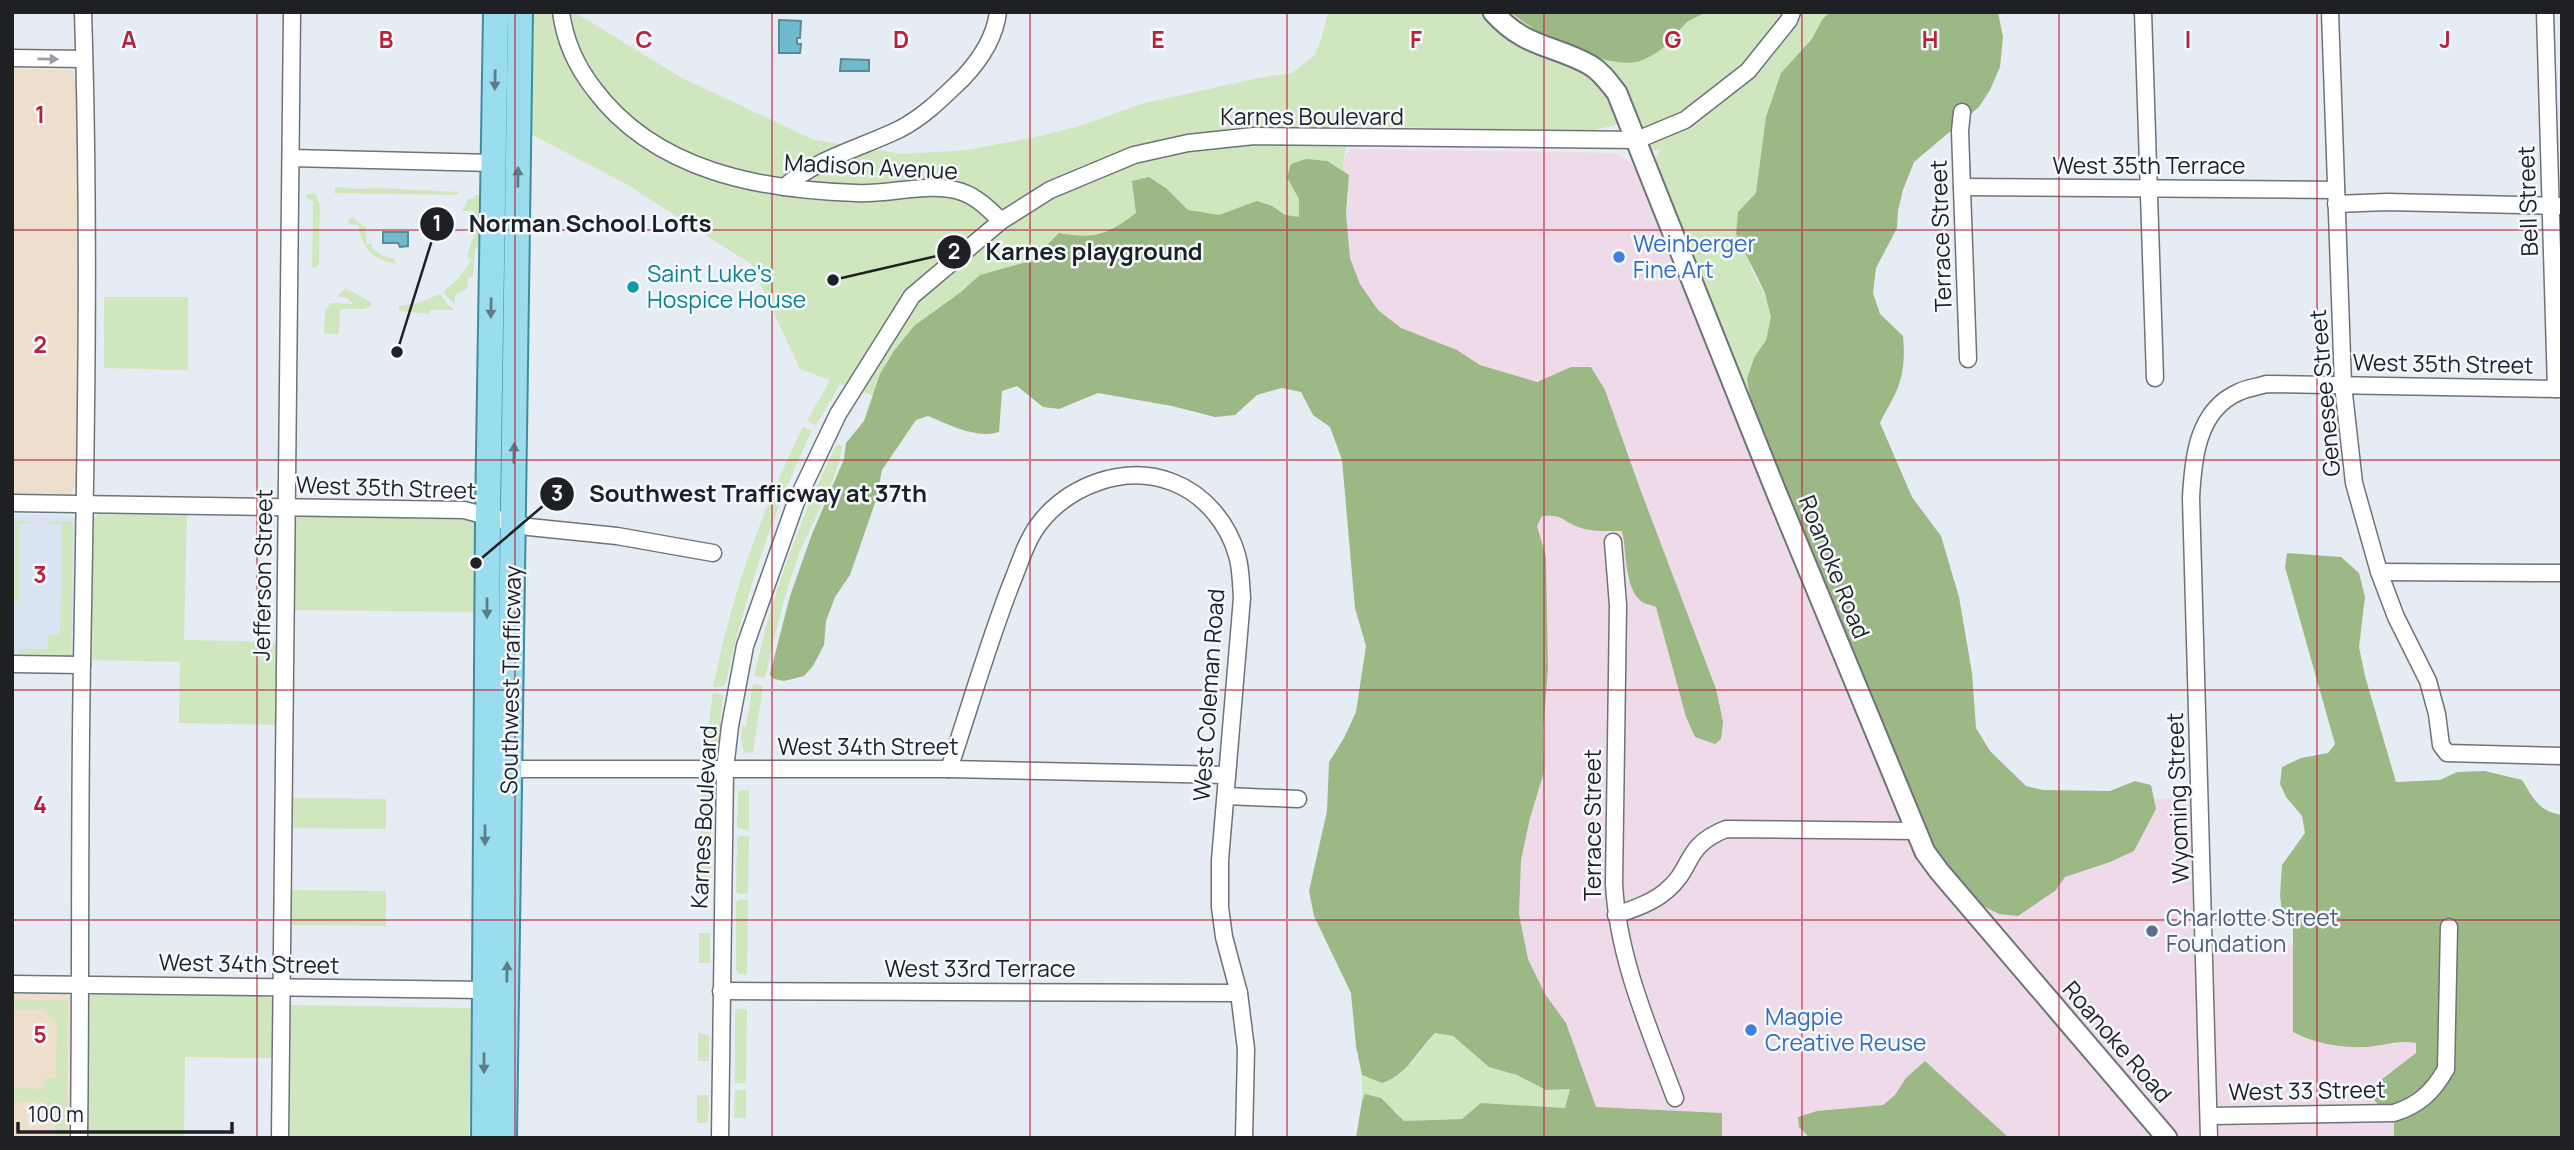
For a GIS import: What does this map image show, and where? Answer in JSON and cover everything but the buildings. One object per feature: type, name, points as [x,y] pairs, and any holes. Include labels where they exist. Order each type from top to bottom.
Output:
[{"type":"main road","name":"Southwest Trafficway","points":[[484,1138],[488,515],[496,12]]},
{"type":"main road","name":"Southwest Trafficway","points":[[505,1138],[520,12]]},
{"type":"street","points":[[79,1138],[82,664],[86,504],[87,163],[83,12]]},
{"type":"street","name":"Jefferson Street","points":[[280,1138],[292,12]]},
{"type":"street","name":"Madison Avenue","points":[[561,12],[570,52],[581,73],[604,104],[651,144],[680,160],[712,171],[784,187],[859,194],[931,189],[962,192],[980,202],[1001,221]]},
{"type":"street","points":[[784,187],[809,167],[901,128],[932,109],[977,63],[997,24],[998,12]]},
{"type":"street","name":"Roanoke Road","points":[[1493,12],[1520,36],[1590,65],[1604,76],[1617,93],[1775,489],[1926,852],[1938,871],[2167,1138]]},
{"type":"street","name":"Karnes Boulevard","points":[[720,1138],[725,769],[730,726],[746,646],[796,502],[838,414],[912,296],[1001,221],[1050,190],[1134,155],[1188,143],[1254,136],[1637,141],[1685,120],[1748,71],[1788,20],[1791,12]]},
{"type":"street","points":[[2143,12],[2155,378]]},
{"type":"street","name":"Genesee Street","points":[[2330,12],[2343,385],[2354,482],[2379,572],[2396,617],[2428,681],[2437,714],[2441,745],[2447,753],[2562,756]]},
{"type":"street","name":"Bell Street","points":[[2545,12],[2556,206],[2559,389]]},
{"type":"street","points":[[12,58],[85,59]]},
{"type":"street","name":"Terrace Street","points":[[1962,112],[1968,359]]},
{"type":"street","points":[[291,158],[493,163]]},
{"type":"street","name":"West 35th Terrace","points":[[1962,187],[2149,188],[2387,202],[2556,206]]},
{"type":"street","name":"West 35th Street","points":[[2191,498],[2195,448],[2207,420],[2221,404],[2238,392],[2266,384],[2559,389]]},
{"type":"street","name":"West Coleman Road","points":[[948,769],[992,634],[1027,545],[1038,525],[1059,502],[1084,487],[1111,478],[1139,475],[1172,482],[1201,498],[1224,523],[1238,556],[1242,597],[1220,860],[1220,906],[1224,937],[1239,993],[1246,1049],[1244,1138]]},
{"type":"street","name":"Wyoming Street","points":[[2191,498],[2209,1138]]},
{"type":"street","name":"West 35th Street","points":[[12,503],[464,510],[529,527],[617,536],[713,553]]},
{"type":"street","name":"Terrace Street","points":[[1613,542],[1618,605],[1614,884],[1616,915],[1626,963],[1675,1098]]},
{"type":"street","points":[[2379,572],[2562,573]]},
{"type":"street","points":[[12,664],[82,664]]},
{"type":"street","name":"West 34th Street","points":[[509,769],[948,769],[1227,775]]},
{"type":"street","points":[[1226,796],[1298,799]]},
{"type":"street","points":[[1616,915],[1644,905],[1665,892],[1675,882],[1696,847],[1708,836],[1726,829],[1916,831]]},
{"type":"street","name":"West 33 Street","points":[[2210,1116],[2394,1113],[2424,1098],[2437,1085],[2446,1069],[2449,927]]},
{"type":"street","name":"West 34th Street","points":[[12,984],[485,990]]},
{"type":"street","name":"West 33rd Terrace","points":[[721,991],[1239,993]]},
{"type":"shaded area","points":[[12,69],[70,70],[74,72],[78,83],[77,482],[70,495],[12,495]]},
{"type":"shaded area","points":[[1350,149],[1617,153],[1631,163],[1641,176],[1816,601],[1890,795],[1930,876],[1954,903],[1977,903],[1999,914],[2056,890],[2064,877],[2134,851],[2156,809],[2154,799],[2192,798],[2196,946],[2293,945],[2293,1032],[2369,1047],[2400,1040],[2416,1043],[2416,1053],[2383,1077],[2375,1101],[2394,1123],[2394,1138],[2009,1138],[1925,1061],[1883,1105],[1817,1111],[1799,1127],[1810,1138],[1722,1138],[1721,1113],[1596,1107],[1566,1023],[1545,994],[1528,958],[1519,914],[1521,860],[1544,772],[1543,731],[1548,669],[1546,557],[1537,526],[1542,516],[1561,515],[1578,527],[1623,531],[1627,554],[1627,580],[1656,607],[1686,717],[1695,737],[1715,744],[1716,689],[1618,428],[1571,367],[1537,382],[1480,365],[1457,350],[1401,328],[1377,310],[1360,284],[1350,258],[1346,213],[1349,194],[1342,171]]},
{"type":"shaded area","points":[[12,514],[68,515],[79,519],[77,659],[12,659]]},
{"type":"shaded area","points":[[12,994],[65,994],[73,999],[72,1138],[12,1138]]},
{"type":"green space","points":[[531,12],[574,12],[682,78],[814,140],[902,154],[967,150],[1040,136],[1083,125],[1141,104],[1292,73],[1314,56],[1328,12],[1946,12],[1763,147],[1756,193],[1738,212],[1752,270],[1771,313],[1765,340],[1750,372],[1750,396],[1658,170],[1656,159],[1660,150],[1651,150],[1621,124],[1589,131],[1348,126],[1328,293],[877,397],[840,384],[816,425],[807,421],[830,380],[800,369],[751,264],[626,184],[529,133]]},
{"type":"green space","points":[[1511,12],[1707,12],[1687,22],[1656,53],[1638,61],[1622,62],[1606,60],[1570,48],[1536,30]]},
{"type":"green space","points":[[1830,12],[1998,12],[2003,37],[2000,67],[1990,90],[1979,107],[1914,162],[1903,190],[1897,228],[1876,268],[1873,293],[1880,314],[1903,336],[1904,350],[1899,385],[1880,423],[1912,497],[1941,536],[1959,597],[1972,673],[1976,728],[1990,751],[2026,786],[2043,790],[2110,791],[2135,781],[2151,785],[2156,809],[2134,851],[2065,877],[2056,890],[2018,916],[1999,914],[1977,903],[1933,849],[1905,787],[1750,396],[1747,379],[1754,358],[1766,340],[1771,317],[1765,293],[1736,234],[1738,212],[1756,193],[1766,117],[1781,73],[1812,39],[1822,20]]},
{"type":"green space","points":[[1306,159],[1327,161],[1349,175],[1346,213],[1350,258],[1360,284],[1378,310],[1401,328],[1457,350],[1480,365],[1537,382],[1571,367],[1591,367],[1605,390],[1716,689],[1723,722],[1721,739],[1715,744],[1695,737],[1686,717],[1656,607],[1641,601],[1632,587],[1622,531],[1589,530],[1559,517],[1542,516],[1537,526],[1546,557],[1548,669],[1543,731],[1544,772],[1521,860],[1519,914],[1528,959],[1545,994],[1566,1023],[1596,1107],[1722,1113],[1722,1138],[1356,1138],[1365,1094],[1381,1098],[1404,1121],[1462,1119],[1481,1103],[1565,1108],[1570,1089],[1546,1090],[1517,1075],[1489,1067],[1453,1036],[1435,1033],[1405,1068],[1391,1079],[1382,1083],[1362,1075],[1351,993],[1314,916],[1309,891],[1327,811],[1329,762],[1356,712],[1366,646],[1355,608],[1342,460],[1330,427],[1313,415],[1301,392],[1282,388],[1257,395],[1235,415],[1215,417],[1172,406],[1098,393],[1059,409],[1043,407],[1017,386],[1002,391],[999,432],[972,432],[928,416],[916,420],[882,470],[876,500],[850,575],[835,597],[826,621],[824,645],[813,666],[804,676],[784,681],[774,679],[770,674],[790,596],[812,534],[844,459],[846,443],[864,421],[880,374],[914,326],[980,275],[1031,261],[1059,233],[1082,236],[1100,234],[1126,220],[1136,213],[1132,181],[1149,177],[1167,189],[1188,210],[1219,215],[1257,201],[1272,206],[1285,215],[1299,217],[1299,199],[1287,177],[1291,164]]},
{"type":"green space","points":[[335,188],[459,192],[456,195],[334,193]]},
{"type":"green space","points":[[306,194],[315,194],[320,205],[319,264],[315,268],[312,268],[313,201],[306,198]]},
{"type":"green space","points":[[475,195],[481,195],[480,240],[475,251],[473,277],[468,277],[467,289],[455,295],[455,305],[443,292],[458,279],[472,259],[467,257],[474,234],[475,211],[462,211],[468,199],[474,199]]},
{"type":"green space","points":[[353,217],[362,226],[366,226],[366,244],[372,244],[372,248],[383,256],[395,259],[395,263],[380,259],[369,251],[362,240],[358,225],[349,224],[348,220]]},
{"type":"green space","points":[[345,288],[371,302],[371,306],[365,309],[340,309],[338,334],[324,334],[325,310],[331,303],[354,304],[347,298],[338,296]]},
{"type":"green space","points":[[440,294],[455,310],[430,310],[429,314],[399,311],[399,306],[418,303]]},
{"type":"green space","points":[[104,297],[188,297],[188,370],[104,368]]},
{"type":"green space","points":[[803,427],[812,431],[784,493],[761,556],[741,620],[725,686],[713,687],[729,619],[749,554]]},
{"type":"green space","points":[[837,444],[842,446],[836,472],[794,567],[765,678],[754,676],[788,557]]},
{"type":"green space","points":[[99,513],[187,514],[184,640],[279,642],[277,725],[179,723],[180,662],[91,660],[94,518]]},
{"type":"green space","points":[[298,516],[473,520],[479,523],[478,612],[293,610],[294,522]]},
{"type":"green space","points":[[15,520],[32,522],[19,524],[19,601],[14,601]]},
{"type":"green space","points":[[47,521],[73,521],[71,656],[17,655],[19,649],[48,649],[48,635],[60,635],[62,524],[48,524]]},
{"type":"green space","points":[[2287,553],[2341,557],[2359,573],[2365,597],[2359,647],[2396,782],[2440,780],[2457,772],[2485,771],[2522,780],[2542,808],[2562,815],[2562,1138],[2394,1138],[2394,1123],[2375,1101],[2373,1086],[2416,1053],[2416,1043],[2348,1047],[2320,1042],[2293,1032],[2293,929],[2283,921],[2280,895],[2282,865],[2305,833],[2302,816],[2286,797],[2280,784],[2282,767],[2301,758],[2328,753],[2335,744],[2285,567]]},
{"type":"green space","points":[[753,684],[763,686],[753,753],[744,752],[741,740]]},
{"type":"green space","points":[[713,693],[723,697],[720,722],[723,724],[722,741],[716,751],[705,753]]},
{"type":"green space","points":[[700,788],[711,790],[711,859],[700,859]]},
{"type":"green space","points":[[740,790],[749,790],[749,830],[737,828]]},
{"type":"green space","points":[[292,798],[386,799],[386,829],[292,828]]},
{"type":"green space","points":[[749,836],[748,894],[736,892],[737,838]]},
{"type":"green space","points":[[700,865],[711,865],[710,895],[699,894]]},
{"type":"green space","points":[[290,890],[386,891],[386,926],[290,925]]},
{"type":"green space","points":[[748,900],[747,974],[738,974],[736,970],[736,902]]},
{"type":"green space","points":[[699,933],[710,933],[710,963],[699,963]]},
{"type":"green space","points":[[94,992],[268,995],[273,1000],[272,1058],[185,1057],[184,1138],[86,1138],[88,997]]},
{"type":"green space","points":[[12,1000],[68,1000],[66,1138],[55,1138],[55,1115],[45,1114],[44,1102],[12,1102],[12,1088],[44,1089],[45,1079],[56,1077],[57,1025],[45,1010],[12,1010]]},
{"type":"green space","points":[[291,1005],[471,1008],[469,1138],[289,1138]]},
{"type":"green space","points":[[737,1009],[747,1009],[746,1083],[735,1083]]},
{"type":"green space","points":[[698,1033],[709,1035],[709,1061],[698,1061]]},
{"type":"green space","points":[[1435,1033],[1453,1036],[1490,1067],[1517,1075],[1546,1090],[1570,1089],[1566,1108],[1481,1103],[1463,1119],[1404,1121],[1396,1111],[1365,1094],[1362,1101],[1362,1075],[1367,1078],[1412,1063]]},
{"type":"green space","points":[[1925,1061],[2009,1138],[1810,1138],[1799,1127],[1798,1117],[1817,1111],[1883,1105]]},
{"type":"green space","points":[[735,1090],[746,1090],[746,1118],[734,1118]]},
{"type":"green space","points":[[697,1095],[709,1095],[708,1123],[697,1123]]},
{"type":"water","points":[[779,20],[801,21],[800,38],[797,38],[797,44],[801,44],[800,53],[779,53]]},
{"type":"water","points":[[841,59],[869,60],[869,71],[840,71]]},
{"type":"water","points":[[383,232],[408,232],[408,246],[383,243]]},
{"type":"place","name":"Weinberger Fine Art","points":[[1619,257]]},
{"type":"place","name":"Karnes playground","points":[[833,280]]},
{"type":"place","name":"Saint Luke's Hospice House","points":[[633,287]]},
{"type":"place","name":"Norman School Lofts","points":[[397,352]]},
{"type":"place","name":"Southwest Trafficway at 37th","points":[[476,563]]},
{"type":"place","name":"Charlotte Street Foundation","points":[[2152,931]]},
{"type":"place","name":"Magpie Creative Reuse","points":[[1751,1030]]}]
